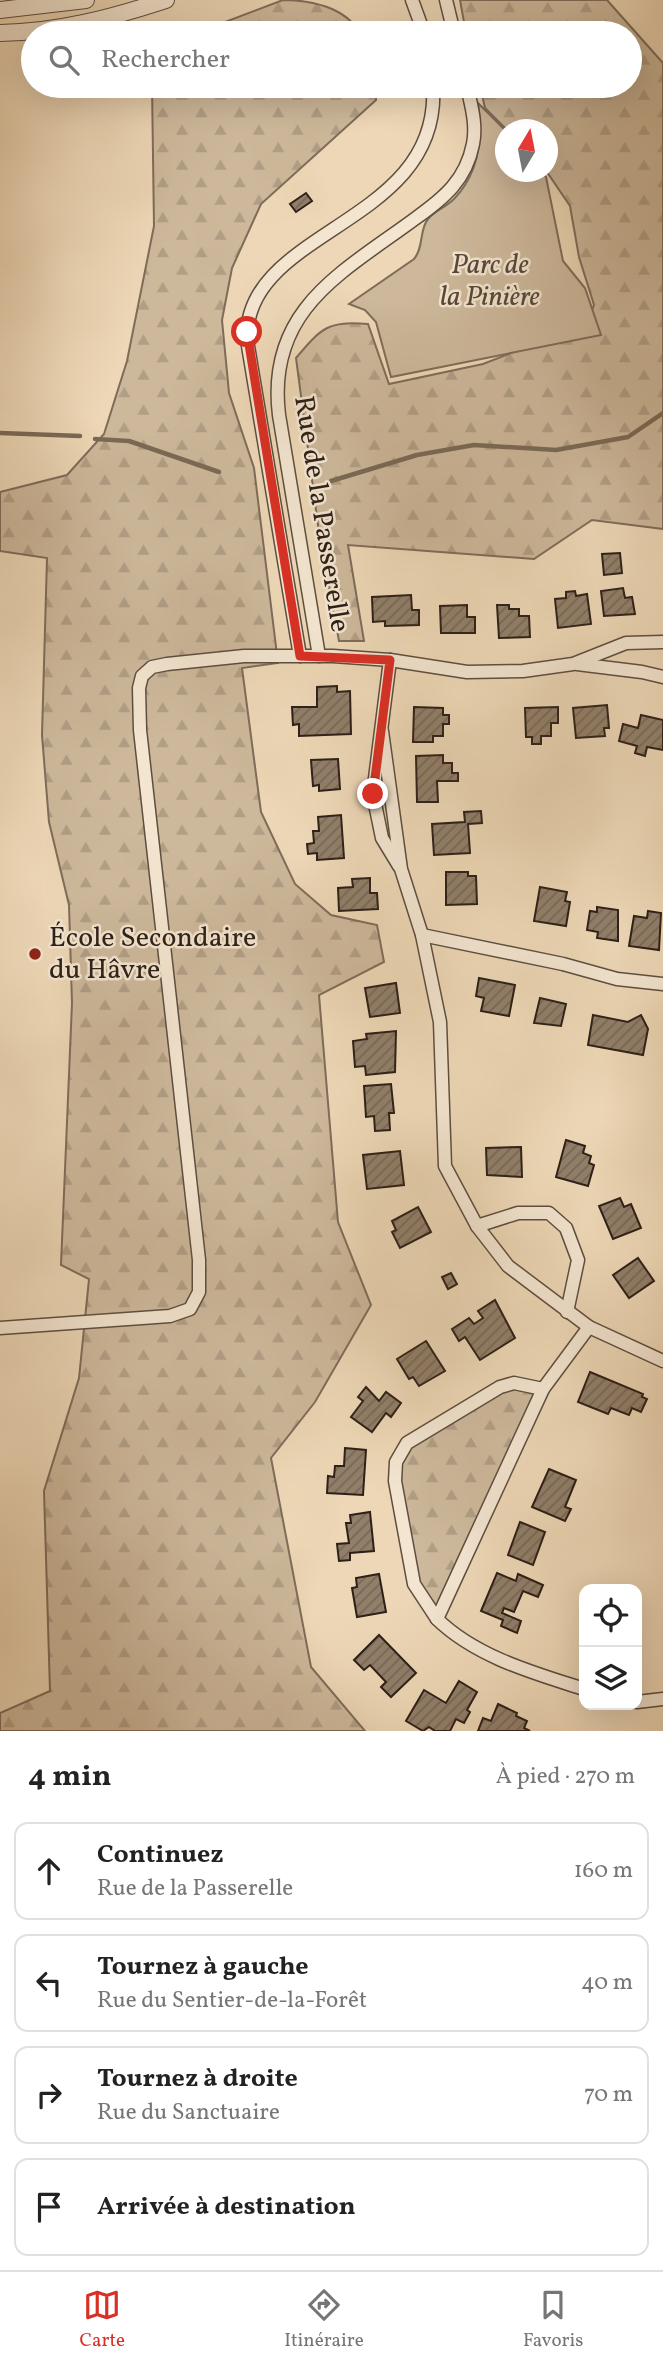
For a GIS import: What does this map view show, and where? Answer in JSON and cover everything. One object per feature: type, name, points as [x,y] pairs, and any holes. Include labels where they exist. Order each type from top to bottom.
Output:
[{"type":"street","points":[[0,10],[86,0]]},
{"type":"street","points":[[94,21],[166,0]]},
{"type":"street","points":[[412,0],[420,21]]},
{"type":"street","points":[[446,0],[451,21]]},
{"type":"street","points":[[0,33],[21,33]]},
{"type":"street","name":"Rue de la Passerelle","points":[[300,656],[247,340],[249,314],[255,296],[274,274],[371,204],[405,172],[427,130],[431,98]]},
{"type":"street","name":"Rue de la Passerelle","points":[[319,656],[278,407],[277,375],[281,354],[295,322],[313,296],[440,201],[459,180],[468,162],[474,133],[469,98]]},
{"type":"street","points":[[0,1328],[170,1316],[190,1309],[199,1292],[199,1260],[142,744],[139,688],[142,676],[152,667],[159,665],[244,656],[319,656],[390,660],[467,672],[523,671],[573,664],[626,643],[663,642]]},
{"type":"street","points":[[390,660],[373,794],[382,838],[401,869]]},
{"type":"street","points":[[573,664],[642,671],[663,677]]},
{"type":"street","points":[[382,731],[401,869],[422,935],[440,1022],[445,1166],[477,1226],[508,1266],[589,1327],[663,1361]]},
{"type":"street","points":[[422,935],[563,964],[617,979],[663,984]]},
{"type":"street","points":[[477,1226],[518,1213],[549,1213],[566,1228],[578,1260],[568,1312]]},
{"type":"street","points":[[437,1619],[542,1389],[589,1327]]},
{"type":"street","points":[[542,1389],[514,1383],[500,1387],[407,1443],[396,1462],[395,1482],[414,1584],[437,1619],[456,1638],[531,1672],[579,1687]]},
{"type":"street","points":[[642,1701],[663,1699]]},
{"type":"green space","points":[[283,0],[326,7],[351,21],[228,21]]},
{"type":"green space","points":[[460,0],[607,0],[626,21],[464,21]]},
{"type":"green space","points":[[642,39],[663,63],[663,529],[592,520],[534,559],[348,545],[364,641],[339,641],[319,533],[296,358],[327,328],[344,324],[368,324],[389,384],[483,364],[578,327],[587,322],[594,305],[579,257],[570,206],[554,182],[558,182],[558,119],[496,119],[485,108],[483,98],[642,98]]},
{"type":"green space","points":[[152,98],[376,98],[261,204],[232,268],[222,320],[229,393],[254,468],[278,663],[242,668],[261,812],[295,884],[331,915],[377,925],[384,962],[319,995],[338,1222],[371,1305],[315,1402],[271,1458],[311,1667],[365,1731],[0,1731],[0,1713],[50,1691],[44,1491],[79,1378],[89,1279],[61,1265],[72,1003],[69,905],[49,822],[42,735],[47,558],[0,551],[0,492],[67,475],[104,434],[127,361],[154,226]]},
{"type":"green space","name":"Parc de la Pinière","points":[[478,103],[495,120],[495,182],[547,182],[563,261],[585,288],[601,335],[391,377],[376,322],[365,310],[349,304],[414,259],[425,223],[451,202],[469,178],[477,154],[480,129]]},
{"type":"green space","points":[[500,1387],[543,1389],[437,1619],[414,1584],[395,1481],[407,1443]]},
{"type":"building","points":[[306,193],[312,201],[296,212],[290,204]]},
{"type":"building","points":[[620,553],[622,573],[604,575],[602,554]]},
{"type":"building","points":[[623,588],[625,598],[632,597],[635,614],[604,616],[601,591]]},
{"type":"building","points":[[575,591],[576,596],[587,594],[591,624],[558,628],[555,599],[566,598],[566,592]]},
{"type":"building","points":[[411,595],[412,610],[419,610],[419,625],[385,626],[385,621],[373,622],[372,597]]},
{"type":"building","points":[[467,605],[467,617],[475,617],[475,633],[441,633],[440,606]]},
{"type":"building","points":[[497,605],[509,605],[509,609],[519,609],[519,616],[529,616],[530,637],[499,638]]},
{"type":"building","points":[[337,686],[337,692],[350,691],[351,734],[299,736],[299,724],[293,725],[292,707],[317,707],[317,687]]},
{"type":"building","points":[[607,705],[609,728],[604,728],[605,736],[576,738],[573,708]]},
{"type":"building","points":[[414,707],[443,708],[443,715],[449,715],[449,724],[443,724],[443,736],[433,736],[433,742],[413,742]]},
{"type":"building","points":[[558,707],[558,723],[551,723],[551,736],[541,736],[541,744],[532,744],[532,737],[526,737],[525,708]]},
{"type":"building","points":[[641,715],[663,720],[663,750],[647,747],[645,756],[635,753],[637,746],[619,741],[623,724],[638,728]]},
{"type":"building","points":[[443,755],[443,763],[452,763],[452,773],[458,773],[458,781],[437,781],[438,802],[417,802],[416,756]]},
{"type":"building","points":[[338,759],[340,789],[319,791],[319,785],[313,786],[311,760]]},
{"type":"building","points":[[481,811],[482,823],[468,824],[470,853],[434,855],[432,824],[465,822],[464,812]]},
{"type":"building","points":[[341,815],[344,858],[317,860],[317,853],[308,854],[307,844],[314,843],[313,831],[319,831],[318,817]]},
{"type":"building","points":[[446,872],[468,872],[468,876],[476,876],[477,904],[446,905]]},
{"type":"building","points":[[370,878],[370,893],[377,893],[378,909],[339,911],[338,888],[353,887],[352,879]]},
{"type":"building","points":[[540,887],[567,892],[565,901],[570,902],[566,926],[534,921]]},
{"type":"building","points":[[597,907],[618,910],[618,941],[597,938],[598,932],[587,930],[590,911],[597,912]]},
{"type":"building","points":[[648,911],[661,913],[659,950],[629,946],[634,916],[647,918]]},
{"type":"building","points":[[479,978],[515,985],[509,1016],[481,1011],[484,998],[476,996]]},
{"type":"building","points":[[396,983],[400,1013],[370,1017],[365,988]]},
{"type":"building","points":[[540,998],[566,1004],[561,1026],[534,1023]]},
{"type":"building","points":[[593,1015],[628,1022],[641,1015],[648,1029],[643,1055],[588,1045]]},
{"type":"building","points":[[396,1031],[395,1072],[366,1075],[365,1066],[355,1067],[353,1041],[367,1039],[366,1034]]},
{"type":"building","points":[[391,1084],[394,1113],[389,1113],[390,1130],[375,1131],[374,1116],[366,1117],[364,1086]]},
{"type":"building","points":[[566,1140],[585,1146],[583,1153],[591,1156],[589,1163],[594,1165],[588,1186],[556,1177]]},
{"type":"building","points":[[521,1147],[522,1177],[487,1175],[486,1148]]},
{"type":"building","points":[[400,1151],[404,1185],[367,1189],[363,1155]]},
{"type":"building","points":[[620,1198],[624,1207],[631,1204],[641,1228],[613,1239],[599,1206]]},
{"type":"building","points":[[418,1207],[431,1232],[400,1248],[392,1232],[396,1230],[392,1221]]},
{"type":"building","points":[[638,1258],[654,1281],[629,1298],[613,1275]]},
{"type":"building","points":[[451,1273],[457,1284],[448,1289],[442,1277]]},
{"type":"building","points":[[495,1300],[515,1338],[480,1360],[465,1337],[459,1341],[452,1329],[469,1318],[474,1324],[483,1318],[478,1311]]},
{"type":"building","points":[[426,1341],[445,1371],[419,1386],[413,1377],[409,1379],[397,1359]]},
{"type":"building","points":[[590,1372],[643,1394],[642,1397],[647,1399],[641,1412],[632,1408],[629,1415],[611,1408],[608,1414],[578,1402]]},
{"type":"building","points":[[366,1387],[379,1401],[386,1392],[401,1403],[391,1417],[386,1413],[372,1432],[351,1417],[363,1401],[358,1397]]},
{"type":"building","points":[[345,1448],[366,1450],[363,1495],[327,1493],[328,1476],[334,1477],[335,1466],[344,1466]]},
{"type":"building","points":[[549,1469],[576,1480],[565,1507],[571,1509],[565,1521],[532,1507]]},
{"type":"building","points":[[370,1512],[374,1551],[350,1553],[350,1560],[339,1561],[337,1544],[349,1543],[346,1523],[351,1523],[350,1515]]},
{"type":"building","points":[[520,1522],[545,1532],[533,1565],[508,1555]]},
{"type":"building","points":[[497,1573],[516,1581],[518,1574],[543,1585],[538,1597],[523,1591],[514,1612],[504,1608],[502,1613],[521,1621],[517,1633],[501,1626],[503,1620],[481,1611]]},
{"type":"building","points":[[379,1574],[386,1612],[357,1617],[352,1588],[357,1587],[356,1578]]},
{"type":"building","points":[[379,1635],[416,1673],[391,1697],[381,1687],[386,1682],[370,1665],[364,1670],[354,1660]]},
{"type":"building","points":[[459,1681],[477,1692],[467,1710],[470,1712],[464,1723],[456,1719],[450,1731],[435,1731],[429,1727],[423,1731],[406,1721],[424,1690],[446,1703]]},
{"type":"building","points":[[498,1704],[527,1721],[524,1728],[530,1731],[478,1731],[483,1718],[491,1721]]},
{"type":"waterway","points":[[331,481],[417,455],[474,445],[556,450],[628,437],[663,413]]},
{"type":"waterway","points":[[0,433],[80,436]]},
{"type":"waterway","points":[[95,439],[129,441],[219,472]]},
{"type":"place","name":"École Secondaire du Hâvre","points":[[35,954]]},
{"type":"route","points":[[247,332],[300,656],[390,660],[373,794]]}]
